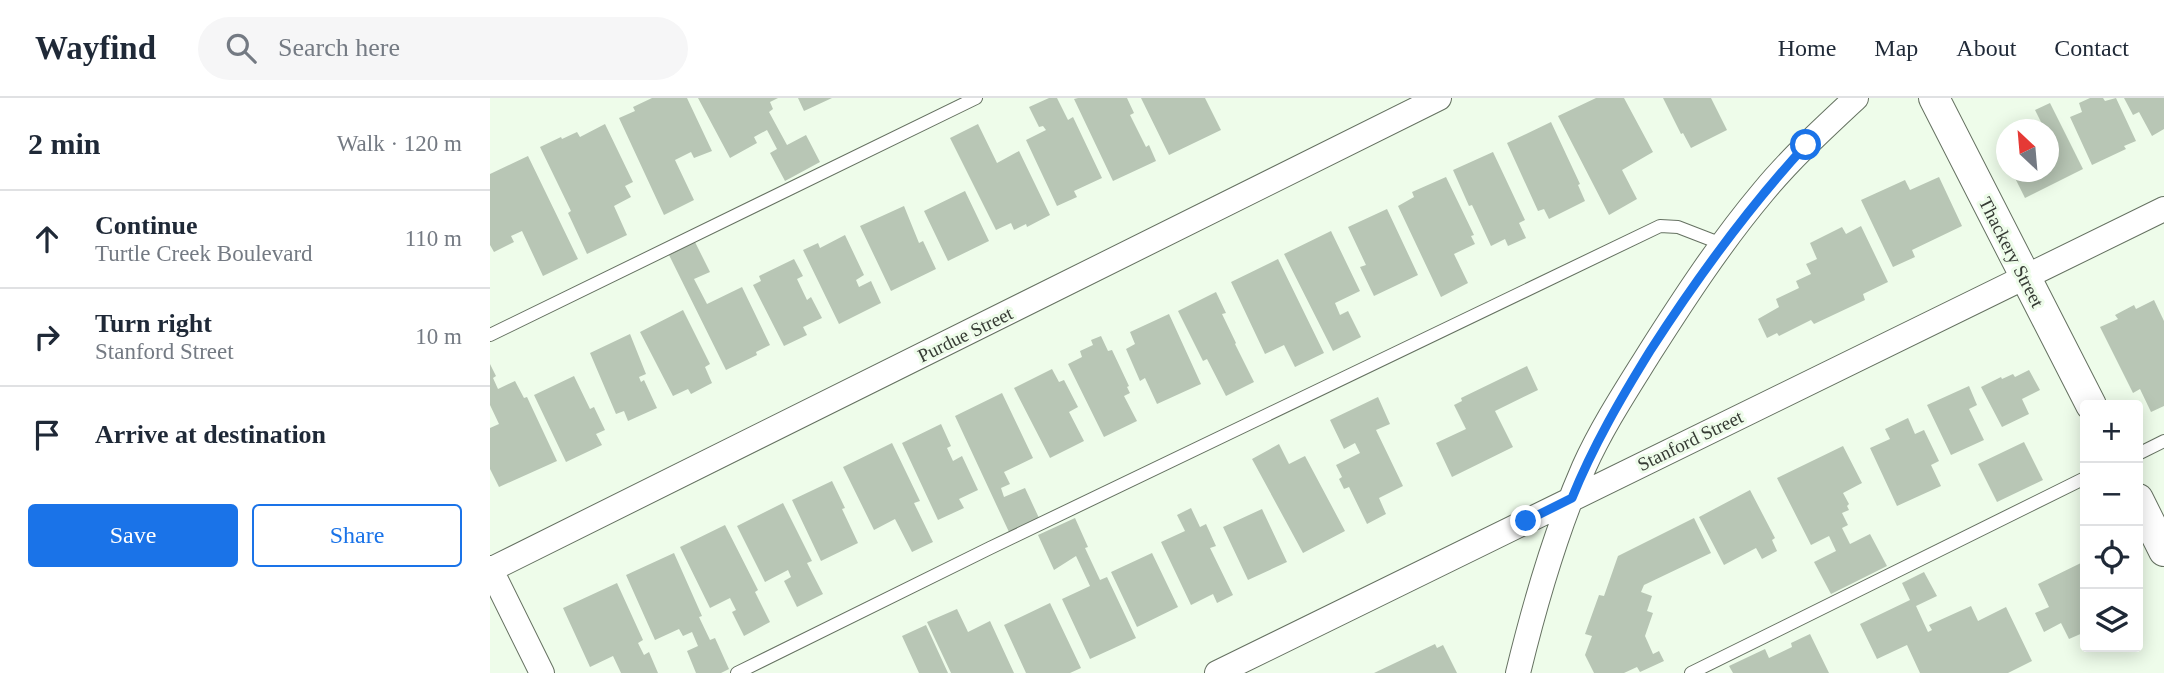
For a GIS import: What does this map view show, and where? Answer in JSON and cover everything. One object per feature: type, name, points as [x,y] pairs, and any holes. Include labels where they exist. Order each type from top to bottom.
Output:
[{"type":"street","name":"Purdue Street","points":[[490,570],[1439,98]]},
{"type":"street","points":[[1518,673],[1536,602],[1572,498],[1585,465],[1626,390],[1722,244],[1764,190],[1806,145],[1856,98]]},
{"type":"street","name":"Thackery Street","points":[[1934,98],[2088,400]]},
{"type":"street","name":"Stanford Street","points":[[1217,673],[2164,209]]},
{"type":"street","points":[[2143,509],[2164,551]]},
{"type":"street","points":[[490,570],[542,673]]},
{"type":"lane","points":[[490,335],[976,98]]},
{"type":"lane","points":[[737,673],[1015,536],[1660,226],[1678,227],[1722,244]]},
{"type":"lane","points":[[2143,452],[2164,441]]},
{"type":"lane","points":[[1691,673],[2080,480]]},
{"type":"building","points":[[652,98],[687,98],[712,151],[694,158],[691,152],[675,160],[694,200],[664,215],[619,118],[635,111],[633,107]]},
{"type":"building","points":[[698,98],[778,98],[770,102],[773,109],[769,112],[787,145],[806,135],[820,162],[785,181],[770,153],[777,149],[767,130],[754,137],[757,143],[730,158]]},
{"type":"building","points":[[798,98],[832,98],[804,111]]},
{"type":"building","points":[[1049,98],[1057,98],[1068,120],[1073,117],[1102,178],[1074,191],[1077,197],[1057,206],[1026,140],[1046,130],[1043,126],[1039,127],[1029,107]]},
{"type":"building","points":[[1127,98],[1134,113],[1130,115],[1156,161],[1113,181],[1074,99]]},
{"type":"building","points":[[1141,98],[1205,98],[1221,130],[1169,155]]},
{"type":"building","points":[[1596,98],[1624,98],[1653,152],[1622,170],[1637,199],[1609,215],[1558,116]]},
{"type":"building","points":[[1663,98],[1711,98],[1727,130],[1691,148]]},
{"type":"building","points":[[2090,98],[2103,98],[2105,101],[2116,98],[2136,141],[2124,146],[2126,149],[2092,165],[2070,117],[2082,112],[2079,103]]},
{"type":"building","points":[[2124,98],[2164,98],[2164,129],[2152,136],[2139,112],[2133,115]]},
{"type":"building","points":[[2050,103],[2058,119],[2040,119],[2035,110]]},
{"type":"building","points":[[2059,121],[2083,169],[2059,181]]},
{"type":"building","points":[[1551,122],[1580,184],[1578,185],[1585,201],[1549,219],[1544,209],[1538,211],[1507,143]]},
{"type":"building","points":[[605,124],[633,182],[625,186],[631,197],[614,206],[627,235],[587,254],[568,213],[571,211],[540,147],[577,132],[580,137]]},
{"type":"building","points":[[978,124],[997,163],[1019,151],[1050,215],[1027,227],[1026,224],[1014,230],[1011,223],[996,230],[950,138]]},
{"type":"building","points":[[1493,152],[1525,220],[1519,223],[1526,238],[1508,246],[1505,239],[1491,246],[1453,170]]},
{"type":"building","points":[[528,156],[578,259],[543,276],[522,231],[511,236],[514,242],[494,252],[490,245],[490,174]]},
{"type":"building","points":[[1446,177],[1474,235],[1471,236],[1475,244],[1454,254],[1468,283],[1441,297],[1398,206],[1414,197],[1412,192]]},
{"type":"building","points":[[1939,177],[1962,226],[1912,250],[1915,257],[1893,267],[1861,200],[1905,180],[1910,190]]},
{"type":"building","points":[[2017,182],[2057,182],[2025,198]]},
{"type":"building","points":[[965,191],[989,241],[948,261],[924,211]]},
{"type":"building","points":[[904,206],[919,243],[923,241],[936,269],[891,291],[860,226]]},
{"type":"building","points":[[1387,209],[1418,275],[1374,296],[1360,267],[1366,265],[1348,227]]},
{"type":"building","points":[[1861,226],[1888,282],[1863,294],[1865,300],[1814,324],[1811,320],[1779,336],[1777,333],[1767,338],[1758,319],[1779,307],[1776,299],[1799,288],[1796,281],[1811,274],[1806,264],[1817,259],[1810,243],[1842,227],[1846,234]]},
{"type":"building","points":[[1331,231],[1360,291],[1335,303],[1340,315],[1348,311],[1361,337],[1333,351],[1284,254]]},
{"type":"building","points":[[845,235],[864,275],[856,280],[859,287],[871,281],[881,303],[839,324],[803,250],[818,243],[820,248]]},
{"type":"building","points":[[695,242],[710,272],[694,279],[707,304],[742,287],[770,345],[756,352],[757,355],[726,370],[669,255]]},
{"type":"building","points":[[794,259],[803,276],[797,279],[807,300],[811,297],[822,318],[803,327],[807,335],[784,346],[753,285],[761,281],[759,276]]},
{"type":"building","points":[[1278,259],[1324,353],[1295,367],[1284,345],[1265,354],[1231,282]]},
{"type":"building","points":[[1216,292],[1226,313],[1222,314],[1254,382],[1226,396],[1207,359],[1203,361],[1178,311]]},
{"type":"building","points":[[2154,300],[2164,321],[2164,406],[2151,412],[2140,389],[2133,393],[2100,327],[2118,319],[2115,315],[2134,305],[2136,309]]},
{"type":"building","points":[[683,310],[710,364],[705,367],[712,383],[691,394],[688,389],[673,396],[640,332]]},
{"type":"building","points":[[1169,314],[1201,384],[1157,404],[1145,378],[1140,381],[1126,349],[1135,344],[1130,332]]},
{"type":"building","points":[[630,334],[646,374],[639,377],[641,382],[644,380],[657,408],[628,421],[624,411],[616,414],[590,353]]},
{"type":"building","points":[[1101,336],[1108,351],[1112,350],[1129,386],[1127,387],[1130,393],[1124,396],[1137,421],[1104,437],[1068,364],[1082,357],[1080,351],[1093,345],[1091,340]]},
{"type":"building","points":[[490,364],[498,389],[515,381],[524,398],[527,397],[557,461],[499,487],[490,469],[490,428],[499,424],[490,405]]},
{"type":"building","points":[[1527,366],[1538,390],[1495,411],[1513,447],[1452,477],[1436,443],[1466,429],[1454,405],[1462,401],[1461,398]]},
{"type":"building","points":[[1052,369],[1059,382],[1064,380],[1078,407],[1069,412],[1084,441],[1050,458],[1014,388]]},
{"type":"building","points":[[2029,370],[2040,390],[2022,399],[2029,414],[2002,427],[1981,387],[2001,377],[2002,379],[2013,374],[2015,377]]},
{"type":"building","points":[[574,376],[590,409],[594,407],[605,430],[596,434],[602,445],[566,462],[534,395]]},
{"type":"building","points":[[1969,386],[1977,405],[1969,409],[1984,440],[1951,455],[1927,405]]},
{"type":"building","points":[[1002,393],[1033,458],[1004,472],[1010,484],[1001,488],[1004,497],[1025,488],[1039,518],[1009,532],[955,416]]},
{"type":"building","points":[[1378,397],[1390,424],[1376,430],[1403,486],[1379,498],[1386,514],[1367,524],[1349,487],[1344,489],[1336,465],[1360,453],[1355,443],[1344,449],[1330,420]]},
{"type":"building","points":[[1908,418],[1915,434],[1924,430],[1939,461],[1931,465],[1941,486],[1897,506],[1870,448],[1890,439],[1885,429]]},
{"type":"building","points":[[941,424],[951,446],[947,448],[953,461],[962,456],[978,490],[959,499],[964,508],[938,520],[902,443]]},
{"type":"building","points":[[2024,442],[2043,480],[1997,502],[1978,464]]},
{"type":"building","points":[[892,443],[920,501],[914,503],[933,542],[912,552],[895,519],[874,530],[843,467]]},
{"type":"building","points":[[1279,444],[1289,464],[1305,456],[1345,531],[1303,553],[1252,459]]},
{"type":"building","points":[[1843,446],[1862,483],[1843,493],[1849,510],[1842,513],[1848,525],[1842,528],[1850,544],[1870,534],[1887,566],[1831,594],[1814,562],[1836,551],[1829,536],[1811,545],[1777,478]]},
{"type":"building","points":[[832,481],[858,543],[821,561],[792,500]]},
{"type":"building","points":[[1750,490],[1775,538],[1772,540],[1777,551],[1762,559],[1756,548],[1724,565],[1699,517]]},
{"type":"building","points":[[783,503],[812,561],[807,563],[823,594],[797,607],[784,581],[791,577],[788,570],[765,582],[737,526]]},
{"type":"building","points":[[1191,508],[1200,527],[1206,524],[1216,546],[1210,548],[1233,595],[1217,603],[1213,594],[1191,605],[1161,542],[1185,531],[1177,515]]},
{"type":"building","points":[[1262,509],[1287,562],[1248,580],[1223,527]]},
{"type":"building","points":[[1075,518],[1100,580],[1107,577],[1136,638],[1090,659],[1062,599],[1090,586],[1076,556],[1054,570],[1038,535]]},
{"type":"building","points":[[1694,518],[1711,553],[1644,585],[1641,592],[1652,596],[1647,611],[1653,613],[1645,636],[1653,654],[1659,651],[1664,661],[1640,672],[1637,667],[1624,673],[1594,673],[1585,655],[1592,636],[1585,634],[1599,595],[1604,596],[1618,556]]},
{"type":"building","points":[[725,525],[758,590],[755,592],[770,622],[744,636],[732,612],[736,610],[730,598],[710,608],[680,547]]},
{"type":"building","points":[[674,553],[702,616],[699,617],[710,640],[715,638],[729,669],[721,673],[696,673],[687,651],[698,646],[692,632],[683,636],[679,629],[655,640],[626,575]]},
{"type":"building","points":[[1152,553],[1178,607],[1137,627],[1111,572]]},
{"type":"building","points":[[2080,563],[2080,634],[2069,639],[2061,623],[2044,632],[2035,613],[2049,607],[2038,584]]},
{"type":"building","points":[[1924,572],[1937,596],[1916,606],[1928,632],[1932,630],[1929,625],[1971,606],[1978,621],[2006,607],[2032,661],[2008,673],[1920,673],[1907,645],[1877,659],[1860,624],[1910,600],[1902,583]]},
{"type":"building","points":[[617,583],[643,640],[638,643],[644,655],[649,652],[658,673],[621,673],[613,656],[590,667],[563,608]]},
{"type":"building","points":[[1050,603],[1081,668],[1070,673],[1026,673],[1004,625]]},
{"type":"building","points":[[957,609],[968,632],[990,621],[1014,673],[951,673],[927,622]]},
{"type":"building","points":[[926,625],[948,673],[919,673],[902,636]]},
{"type":"building","points":[[1810,634],[1829,673],[1733,673],[1729,666],[1765,649],[1769,658],[1792,647],[1791,643]]},
{"type":"building","points":[[1435,644],[1437,648],[1443,645],[1457,673],[1374,673]]},
{"type":"route","points":[[1526,521],[1572,498],[1585,465],[1626,390],[1672,317],[1722,244],[1764,190],[1806,145]]}]
